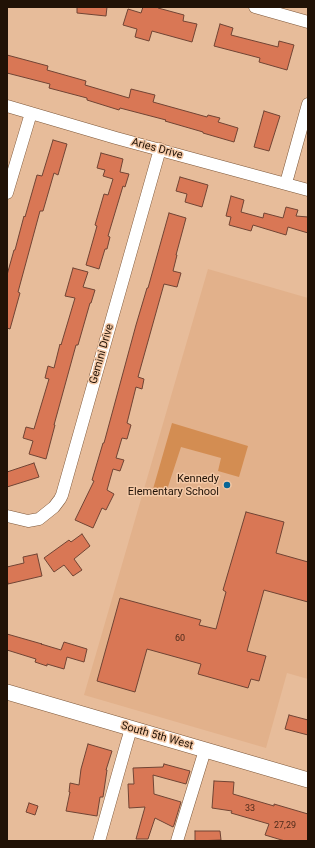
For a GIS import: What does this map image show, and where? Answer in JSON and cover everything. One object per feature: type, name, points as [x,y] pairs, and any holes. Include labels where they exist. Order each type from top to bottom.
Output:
[{"type":"street","points":[[255,7],[308,22]]},
{"type":"street","points":[[286,183],[308,104]]},
{"type":"street","name":"Aries Drive","points":[[7,106],[308,190]]},
{"type":"street","points":[[7,193],[31,113]]},
{"type":"street","name":"Gemini Drive","points":[[7,516],[28,521],[39,519],[54,507],[62,495],[160,149]]},
{"type":"street","name":"South 5th West","points":[[7,692],[308,780]]},
{"type":"street","points":[[99,841],[132,729]]},
{"type":"street","points":[[177,841],[205,750]]},
{"type":"shaded area","name":"Kennedy Elementary School","points":[[208,269],[308,298],[308,679],[287,673],[266,748],[84,695]]},
{"type":"shaded area","points":[[172,423],[248,446],[239,477],[218,471],[221,458],[181,447],[166,493],[153,489]]},
{"type":"building","points":[[77,7],[107,7],[106,16],[77,13]]},
{"type":"building","points":[[143,7],[158,7],[184,15],[183,21],[197,24],[192,42],[152,31],[149,41],[135,37],[137,29],[123,25],[128,9],[141,13]]},
{"type":"building","points":[[220,24],[233,28],[231,35],[278,47],[279,41],[294,45],[287,70],[259,62],[260,58],[214,46]]},
{"type":"building","points":[[7,55],[48,66],[47,70],[86,81],[85,85],[129,98],[131,89],[155,95],[153,102],[207,117],[208,115],[220,118],[218,122],[238,128],[234,142],[165,121],[166,120],[120,108],[119,110],[87,100],[87,98],[49,88],[50,84],[7,73]]},
{"type":"building","points":[[264,111],[280,116],[269,151],[254,147]]},
{"type":"building","points":[[53,140],[67,144],[58,175],[54,173],[43,211],[40,211],[18,292],[20,293],[10,329],[7,328],[7,275],[37,175],[42,176]]},
{"type":"building","points":[[101,153],[123,159],[120,172],[129,174],[125,187],[123,186],[108,236],[110,237],[107,249],[105,249],[99,269],[86,265],[104,194],[108,195],[113,179],[103,176],[105,170],[97,168]]},
{"type":"building","points":[[180,177],[208,185],[202,207],[185,202],[187,194],[176,191]]},
{"type":"building","points":[[231,196],[244,200],[241,212],[263,218],[264,213],[283,218],[286,207],[298,210],[296,216],[308,217],[308,233],[288,227],[286,235],[253,225],[251,231],[229,225],[231,217],[226,216]]},
{"type":"building","points":[[169,213],[186,218],[173,271],[181,273],[177,287],[164,284],[138,377],[144,379],[142,389],[136,387],[127,423],[131,425],[127,439],[122,438],[116,458],[124,460],[120,471],[113,469],[107,490],[114,494],[106,510],[102,508],[93,528],[75,520],[94,481],[92,480],[104,443],[136,325]]},
{"type":"building","points":[[73,268],[88,272],[83,287],[95,290],[78,345],[76,345],[46,459],[29,454],[33,441],[23,438],[26,427],[34,429],[49,379],[45,378],[48,366],[54,368],[75,298],[65,296]]},
{"type":"building","points":[[34,463],[39,477],[7,487],[7,472]]},
{"type":"building","points":[[246,512],[284,522],[276,553],[308,562],[308,602],[264,590],[247,651],[266,656],[259,681],[251,679],[248,688],[198,674],[201,664],[147,649],[135,692],[97,681],[120,598],[201,620],[199,625],[216,629],[226,592],[223,590]]},
{"type":"building","points":[[82,534],[90,546],[74,559],[82,570],[73,576],[64,565],[54,572],[44,558],[69,540],[71,542]]},
{"type":"building","points":[[37,554],[42,576],[8,584],[7,567],[24,563],[23,557]]},
{"type":"building","points":[[7,634],[61,650],[64,642],[87,649],[84,662],[67,657],[64,669],[35,662],[36,659],[7,650]]},
{"type":"building","points":[[289,715],[308,720],[308,735],[285,729]]},
{"type":"building","points":[[88,744],[112,751],[106,770],[103,797],[100,797],[97,816],[66,811],[70,792],[70,783],[79,785],[81,769]]},
{"type":"building","points":[[164,764],[190,771],[186,784],[153,775],[154,794],[181,802],[174,825],[173,827],[155,818],[148,839],[136,839],[145,807],[129,808],[128,784],[134,784],[133,768],[163,767]]},
{"type":"building","points":[[214,781],[234,782],[233,794],[308,814],[308,841],[285,841],[265,835],[269,824],[231,813],[232,811],[212,808]]},
{"type":"building","points":[[29,803],[38,806],[35,815],[26,812]]},
{"type":"building","points":[[195,831],[220,831],[221,840],[195,841]]},
{"type":"place","name":"Kennedy Elementary School","points":[[227,485]]}]
